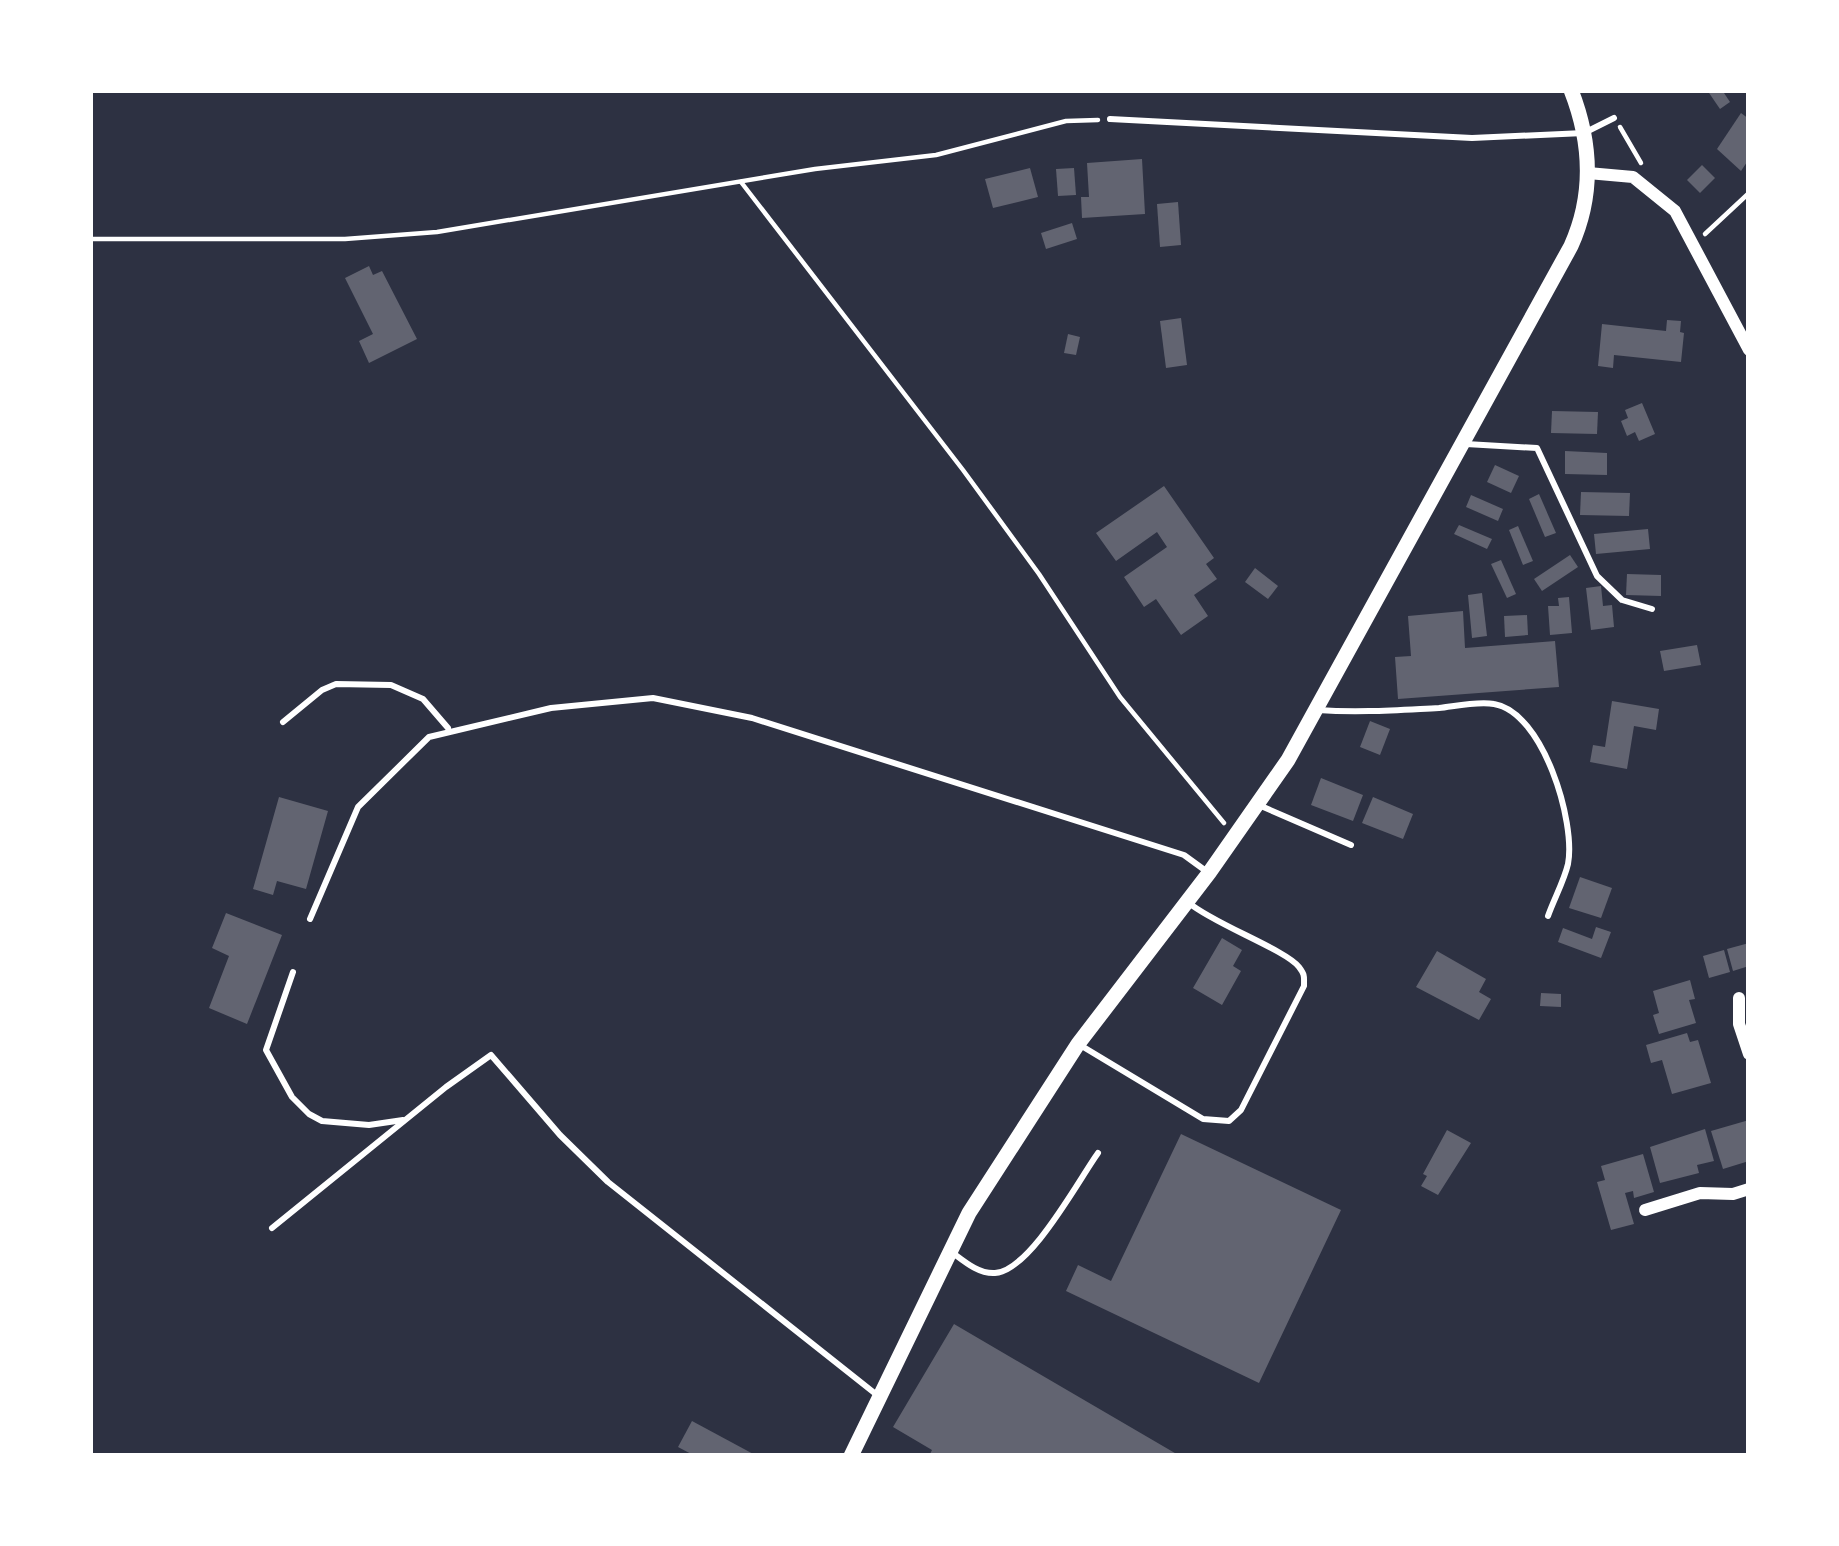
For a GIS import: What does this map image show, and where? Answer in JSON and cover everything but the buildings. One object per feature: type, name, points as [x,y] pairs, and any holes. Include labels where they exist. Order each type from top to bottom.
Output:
[{"type":"street","points":[[851,1456],[969,1213],[1078,1044],[1236,836],[1318,710],[1571,246],[1584,208],[1588,173],[1584,134],[1571,90]]},
{"type":"street","points":[[1588,173],[1633,177],[1675,211],[1749,350]]},
{"type":"street","points":[[1739,998],[1739,1024],[1749,1054]]},
{"type":"street","points":[[1645,1210],[1700,1193],[1733,1194],[1749,1189]]},
{"type":"lane","points":[[1110,119],[1472,138],[1584,134],[1614,118]]},
{"type":"lane","points":[[1462,443],[1538,448],[1598,576],[1622,600],[1652,609]]},
{"type":"lane","points":[[283,722],[336,684],[391,685],[423,699],[449,730]]},
{"type":"lane","points":[[310,919],[358,807],[429,736],[551,708],[653,698],[752,718],[923,771],[1184,855],[1209,873]]},
{"type":"lane","points":[[1318,710],[1354,713],[1494,704],[1518,719],[1544,753],[1557,782],[1568,833],[1568,863],[1548,916]]},
{"type":"lane","points":[[1257,805],[1351,844]]},
{"type":"lane","points":[[1078,1044],[1203,1119],[1228,1121],[1241,1109],[1304,986],[1304,975],[1294,961],[1209,919],[1186,901]]},
{"type":"lane","points":[[293,972],[266,1050],[300,1107],[334,1122],[369,1125],[406,1119]]},
{"type":"lane","points":[[272,1228],[491,1055],[608,1182],[880,1397]]},
{"type":"lane","points":[[950,1251],[974,1268],[996,1273],[1018,1264],[1098,1153]]},
{"type":"path","points":[[1614,118],[1639,158],[1647,186]]},
{"type":"path","points":[[90,239],[345,239],[437,232],[936,154],[1066,121],[1110,119]]},
{"type":"path","points":[[741,182],[1027,557],[1120,697],[1236,836]]},
{"type":"path","points":[[1695,244],[1749,193]]}]
